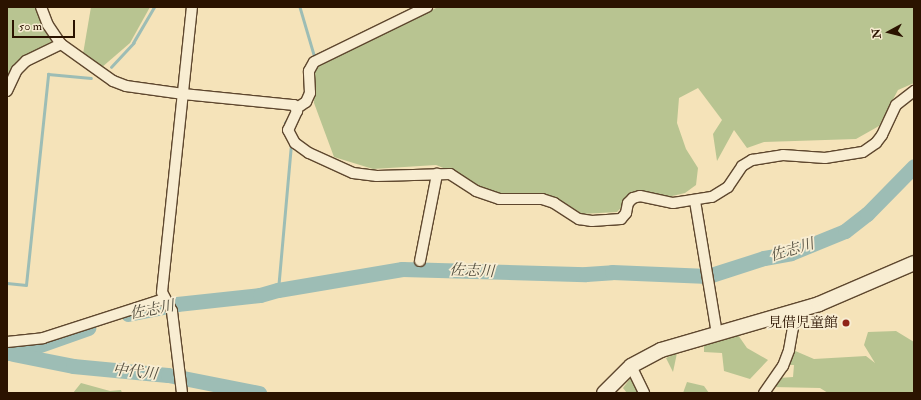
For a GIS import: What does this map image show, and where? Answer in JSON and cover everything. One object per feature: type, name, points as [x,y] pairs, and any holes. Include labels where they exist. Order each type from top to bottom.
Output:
[{"type":"street","points":[[41,7],[48,25],[61,44],[114,80],[126,86],[183,94],[291,104],[297,108]]},
{"type":"street","points":[[181,390],[172,311],[164,299],[162,292],[192,7]]},
{"type":"street","points":[[427,7],[314,62],[309,71],[308,97],[306,102],[297,108],[288,130],[295,143],[309,153],[353,173],[377,176],[450,174],[476,191],[499,199],[542,199],[554,203],[579,219],[592,221],[621,218],[626,213],[628,203],[633,198],[640,196],[660,202],[695,201],[722,193],[742,166],[752,160],[783,155],[825,158],[863,152],[876,143],[882,135],[896,105],[914,91]]},
{"type":"street","points":[[7,91],[17,70],[26,61],[61,44]]},
{"type":"street","points":[[420,261],[437,174]]},
{"type":"street","points":[[695,201],[717,334]]},
{"type":"street","points":[[610,390],[631,366],[661,350],[793,312],[914,263]]},
{"type":"street","points":[[7,342],[44,338],[164,299]]},
{"type":"street","points":[[764,393],[783,366],[789,350],[793,328],[793,312]]},
{"type":"street","points":[[631,366],[644,393]]},
{"type":"green space","points":[[7,7],[36,7],[54,40],[17,61],[7,78]]},
{"type":"green space","points":[[91,7],[150,7],[130,43],[101,68],[83,54]]},
{"type":"green space","points":[[438,7],[914,7],[914,83],[898,90],[879,126],[856,139],[764,142],[747,148],[734,130],[717,161],[713,134],[722,120],[698,88],[679,98],[677,123],[686,149],[698,168],[696,185],[685,193],[668,197],[634,194],[617,212],[582,214],[557,198],[524,193],[493,194],[463,176],[436,165],[373,169],[334,157],[314,103],[315,68]]},
{"type":"green space","points":[[896,331],[914,342],[914,393],[828,393],[820,388],[773,387],[779,378],[793,377],[794,365],[787,365],[793,350],[814,359],[866,356],[875,363],[864,345],[868,332]]},
{"type":"green space","points":[[738,335],[747,348],[768,360],[750,379],[724,371],[722,353],[704,352],[704,344]]},
{"type":"green space","points":[[677,353],[673,372],[666,358]]},
{"type":"green space","points":[[632,376],[640,393],[627,393],[623,388]]},
{"type":"green space","points":[[687,382],[704,386],[709,393],[683,393]]},
{"type":"green space","points":[[81,383],[110,391],[121,390],[122,393],[73,393]]},
{"type":"waterway","points":[[111,67],[133,43],[154,7]]},
{"type":"waterway","points":[[300,7],[315,58]]},
{"type":"waterway","points":[[7,283],[26,285],[48,74],[91,78]]},
{"type":"waterway","points":[[287,138],[285,123],[289,117]]},
{"type":"waterway","points":[[278,290],[291,145]]},
{"type":"waterway","name":"佐志川","points":[[128,314],[177,304],[260,295],[278,290],[402,269],[586,274],[612,272],[708,276],[764,258],[791,253],[845,231],[867,214],[914,166]]},
{"type":"waterway","name":"佐志川","points":[[7,353],[29,349],[88,328]]},
{"type":"waterway","name":"中代川","points":[[13,354],[73,366],[168,375],[259,393]]},
{"type":"place","name":"見借児童館","points":[[846,323]]}]
